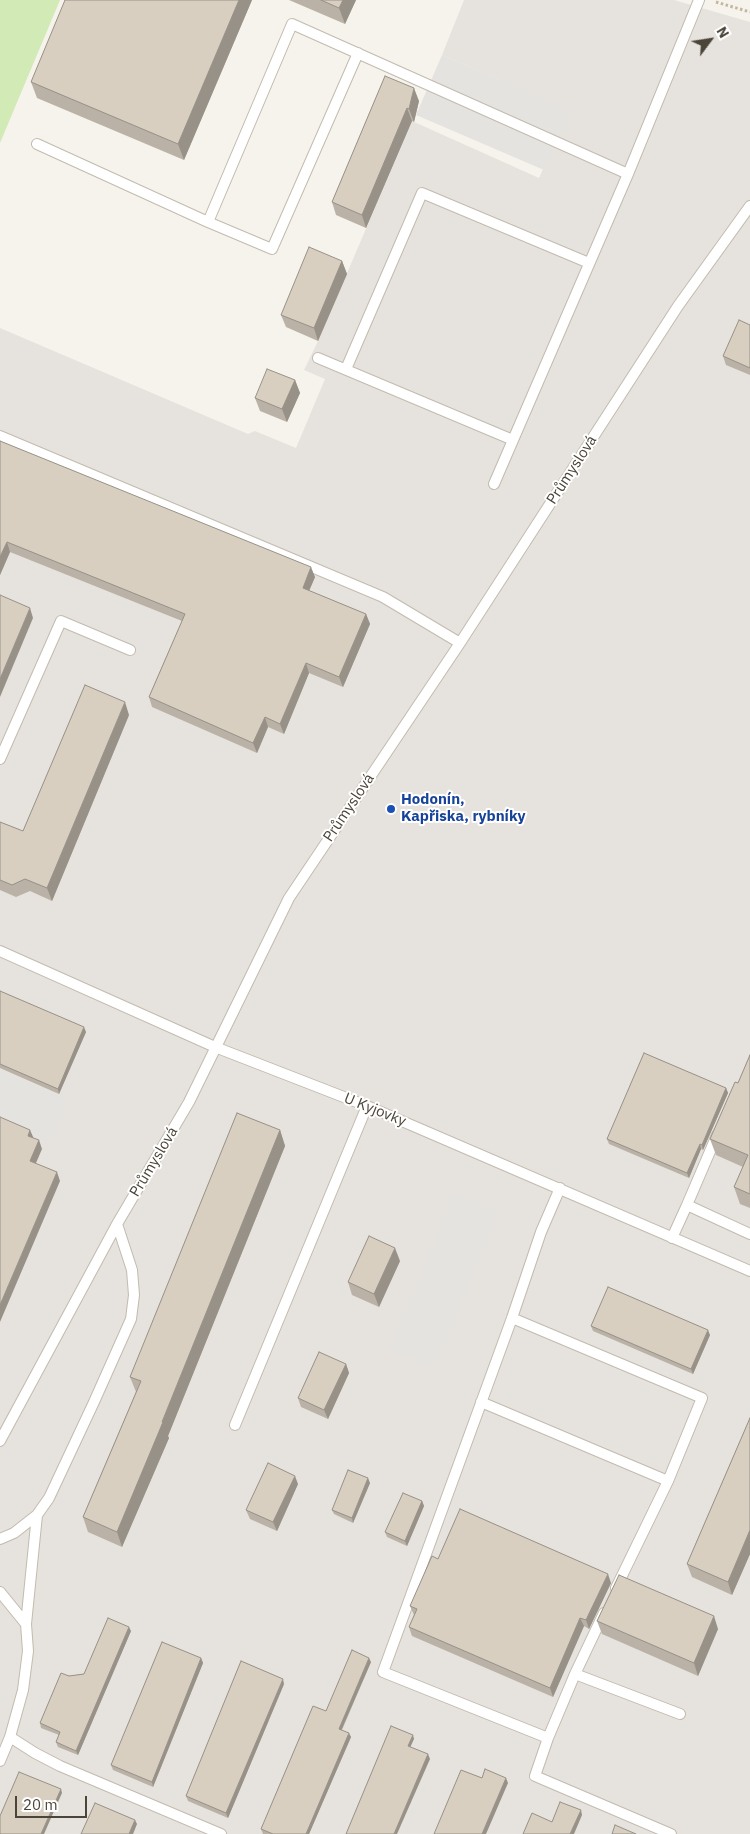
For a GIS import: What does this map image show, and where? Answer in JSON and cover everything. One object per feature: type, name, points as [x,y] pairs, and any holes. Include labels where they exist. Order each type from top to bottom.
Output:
[{"type":"lane","points":[[494,484],[628,174],[699,0]]},
{"type":"lane","points":[[208,222],[292,24],[628,174]]},
{"type":"lane","points":[[37,144],[272,249],[358,53]]},
{"type":"lane","points":[[346,369],[422,193],[589,262]]},
{"type":"lane","name":"Průmyslová","points":[[0,1441],[117,1224],[189,1102],[289,898],[460,643],[678,306],[750,206]]},
{"type":"lane","points":[[318,358],[513,440]]},
{"type":"lane","points":[[0,436],[384,597],[460,643]]},
{"type":"lane","points":[[0,759],[60,621],[130,650]]},
{"type":"lane","name":"U Kyjovky","points":[[0,951],[215,1047],[366,1106],[750,1271]]},
{"type":"lane","points":[[235,1425],[366,1106]]},
{"type":"lane","points":[[672,1238],[722,1123]]},
{"type":"lane","points":[[548,1738],[384,1672],[512,1318],[541,1232],[560,1188]]},
{"type":"lane","points":[[687,1205],[750,1234]]},
{"type":"lane","points":[[0,1539],[14,1533],[37,1515],[49,1498],[131,1320],[134,1295],[132,1270],[117,1224]]},
{"type":"lane","points":[[512,1318],[702,1398],[668,1481],[575,1674],[548,1738],[536,1776],[671,1834]]},
{"type":"lane","points":[[481,1402],[668,1481]]},
{"type":"lane","points":[[0,1761],[10,1737],[23,1690],[28,1651],[26,1624],[37,1515]]},
{"type":"lane","points":[[0,1592],[26,1624]]},
{"type":"lane","points":[[575,1674],[680,1714]]},
{"type":"lane","points":[[10,1737],[35,1754],[60,1766],[221,1834]]},
{"type":"path","points":[[708,0],[750,12]]},
{"type":"shaded area","points":[[464,0],[674,0],[750,22],[750,1834],[0,1834],[0,328],[248,434],[255,431],[296,448],[325,379],[304,370],[412,121],[539,178],[569,110],[442,55]]},
{"type":"shaded area","points":[[442,55],[570,110],[544,170],[416,115]]},
{"type":"shaded area","points":[[0,1071],[70,1101],[53,1143],[0,1122]]},
{"type":"shaded area","points":[[453,1194],[499,1212],[434,1368],[390,1349]]},
{"type":"green space","points":[[0,0],[60,0],[0,143]]},
{"type":"building","points":[[65,0],[239,0],[178,144],[31,82]]},
{"type":"building","points":[[321,0],[343,0],[339,8]]},
{"type":"building","points":[[385,76],[414,88],[409,109],[407,108],[362,215],[332,202]]},
{"type":"building","points":[[309,247],[342,261],[314,328],[281,315]]},
{"type":"building","points":[[739,320],[750,325],[750,368],[723,356]]},
{"type":"building","points":[[267,369],[295,380],[282,409],[255,398]]},
{"type":"building","points":[[0,441],[311,567],[303,588],[366,614],[339,677],[306,663],[280,724],[265,717],[253,743],[149,697],[185,614],[7,542],[0,557]]},
{"type":"building","points":[[0,595],[30,608],[0,679]]},
{"type":"building","points":[[85,685],[125,702],[47,888],[25,879],[12,885],[0,880],[0,822],[23,831]]},
{"type":"building","points":[[0,991],[84,1027],[58,1089],[0,1064]]},
{"type":"building","points":[[644,1053],[726,1088],[702,1145],[700,1144],[687,1173],[607,1139]]},
{"type":"building","points":[[750,1055],[750,1194],[734,1187],[748,1155],[710,1139],[735,1082],[738,1083]]},
{"type":"building","points":[[237,1113],[280,1130],[117,1532],[83,1517],[141,1381],[130,1377]]},
{"type":"building","points":[[0,1117],[30,1130],[28,1136],[39,1140],[30,1161],[57,1172],[0,1305]]},
{"type":"building","points":[[369,1236],[395,1248],[374,1294],[348,1282]]},
{"type":"building","points":[[608,1287],[708,1330],[691,1369],[591,1326]]},
{"type":"building","points":[[319,1352],[346,1364],[324,1410],[298,1398]]},
{"type":"building","points":[[750,1418],[750,1530],[728,1582],[687,1564]]},
{"type":"building","points":[[268,1463],[295,1476],[273,1522],[246,1510]]},
{"type":"building","points":[[348,1470],[368,1478],[352,1518],[332,1510]]},
{"type":"building","points":[[403,1493],[422,1501],[405,1541],[385,1532]]},
{"type":"building","points":[[460,1509],[608,1574],[586,1620],[580,1618],[550,1688],[409,1627],[417,1609],[410,1606],[432,1556],[438,1559]]},
{"type":"building","points":[[619,1575],[714,1616],[694,1663],[597,1621]]},
{"type":"building","points":[[108,1618],[129,1627],[76,1751],[56,1742],[60,1732],[40,1723],[61,1673],[69,1676],[84,1674]]},
{"type":"building","points":[[162,1642],[201,1658],[152,1782],[111,1765]]},
{"type":"building","points":[[352,1650],[369,1658],[339,1729],[349,1733],[306,1834],[273,1834],[261,1829],[313,1706],[326,1711]]},
{"type":"building","points":[[241,1661],[283,1679],[226,1813],[186,1796]]},
{"type":"building","points":[[391,1726],[413,1735],[408,1746],[428,1754],[394,1834],[346,1834]]},
{"type":"building","points":[[485,1769],[506,1778],[482,1834],[434,1834],[461,1770],[482,1778]]},
{"type":"building","points":[[19,1772],[61,1789],[41,1834],[0,1834],[0,1816]]},
{"type":"building","points":[[560,1802],[581,1810],[570,1834],[523,1834],[532,1813],[552,1822]]},
{"type":"building","points":[[95,1803],[135,1820],[129,1834],[81,1834]]},
{"type":"building","points":[[615,1825],[636,1834],[612,1834]]},
{"type":"place","name":"Hodonín, Kapřiska, rybníky","points":[[391,809]]}]
